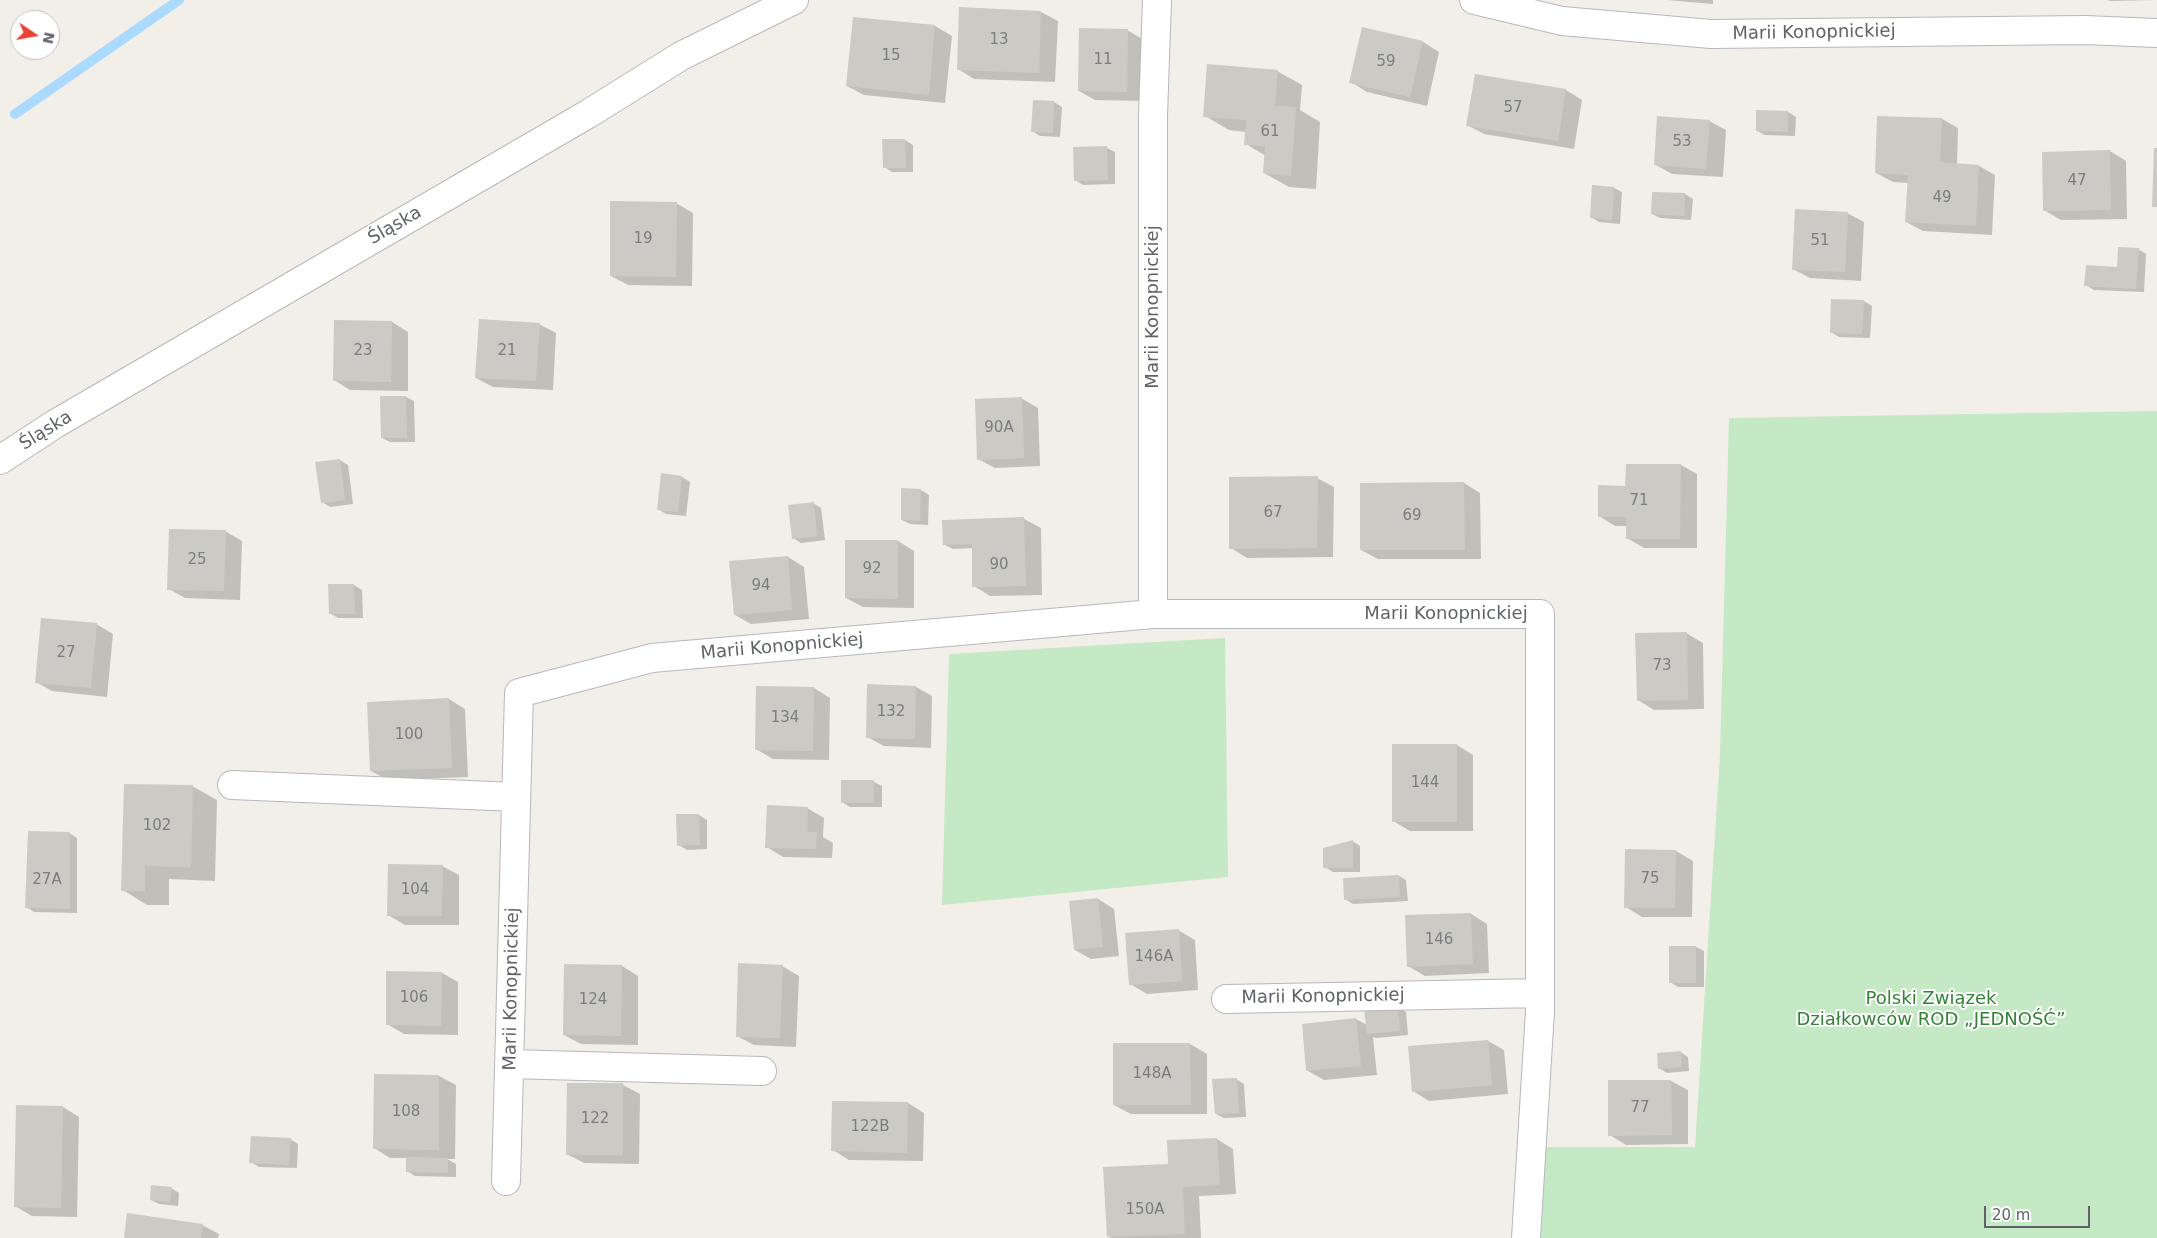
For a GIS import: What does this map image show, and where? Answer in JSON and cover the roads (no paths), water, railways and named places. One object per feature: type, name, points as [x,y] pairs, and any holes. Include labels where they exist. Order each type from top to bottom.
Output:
[{"type":"street","name":"Śląska","points":[[0,460],[55,424],[579,119],[681,56],[794,0]]},
{"type":"street","name":"Marii Konopnickiej","points":[[1153,614],[1153,116],[1156,0]]},
{"type":"street","name":"Marii Konopnickiej","points":[[1474,0],[1562,21],[1711,34],[2085,30],[2157,33]]},
{"type":"street","name":"Marii Konopnickiej","points":[[506,1181],[519,693],[652,658],[1153,614],[1540,614],[1540,993],[1526,1238]]},
{"type":"street","points":[[232,785],[516,797]]},
{"type":"street","name":"Marii Konopnickiej","points":[[1226,999],[1540,993]]},
{"type":"street","points":[[510,1064],[762,1071]]},
{"type":"waterway","points":[[15,114],[179,0]]},
{"type":"park label","name":"Polski Związek Działkowców ROD „JEDNOŚĆ”","points":[[1931,1009]]}]
